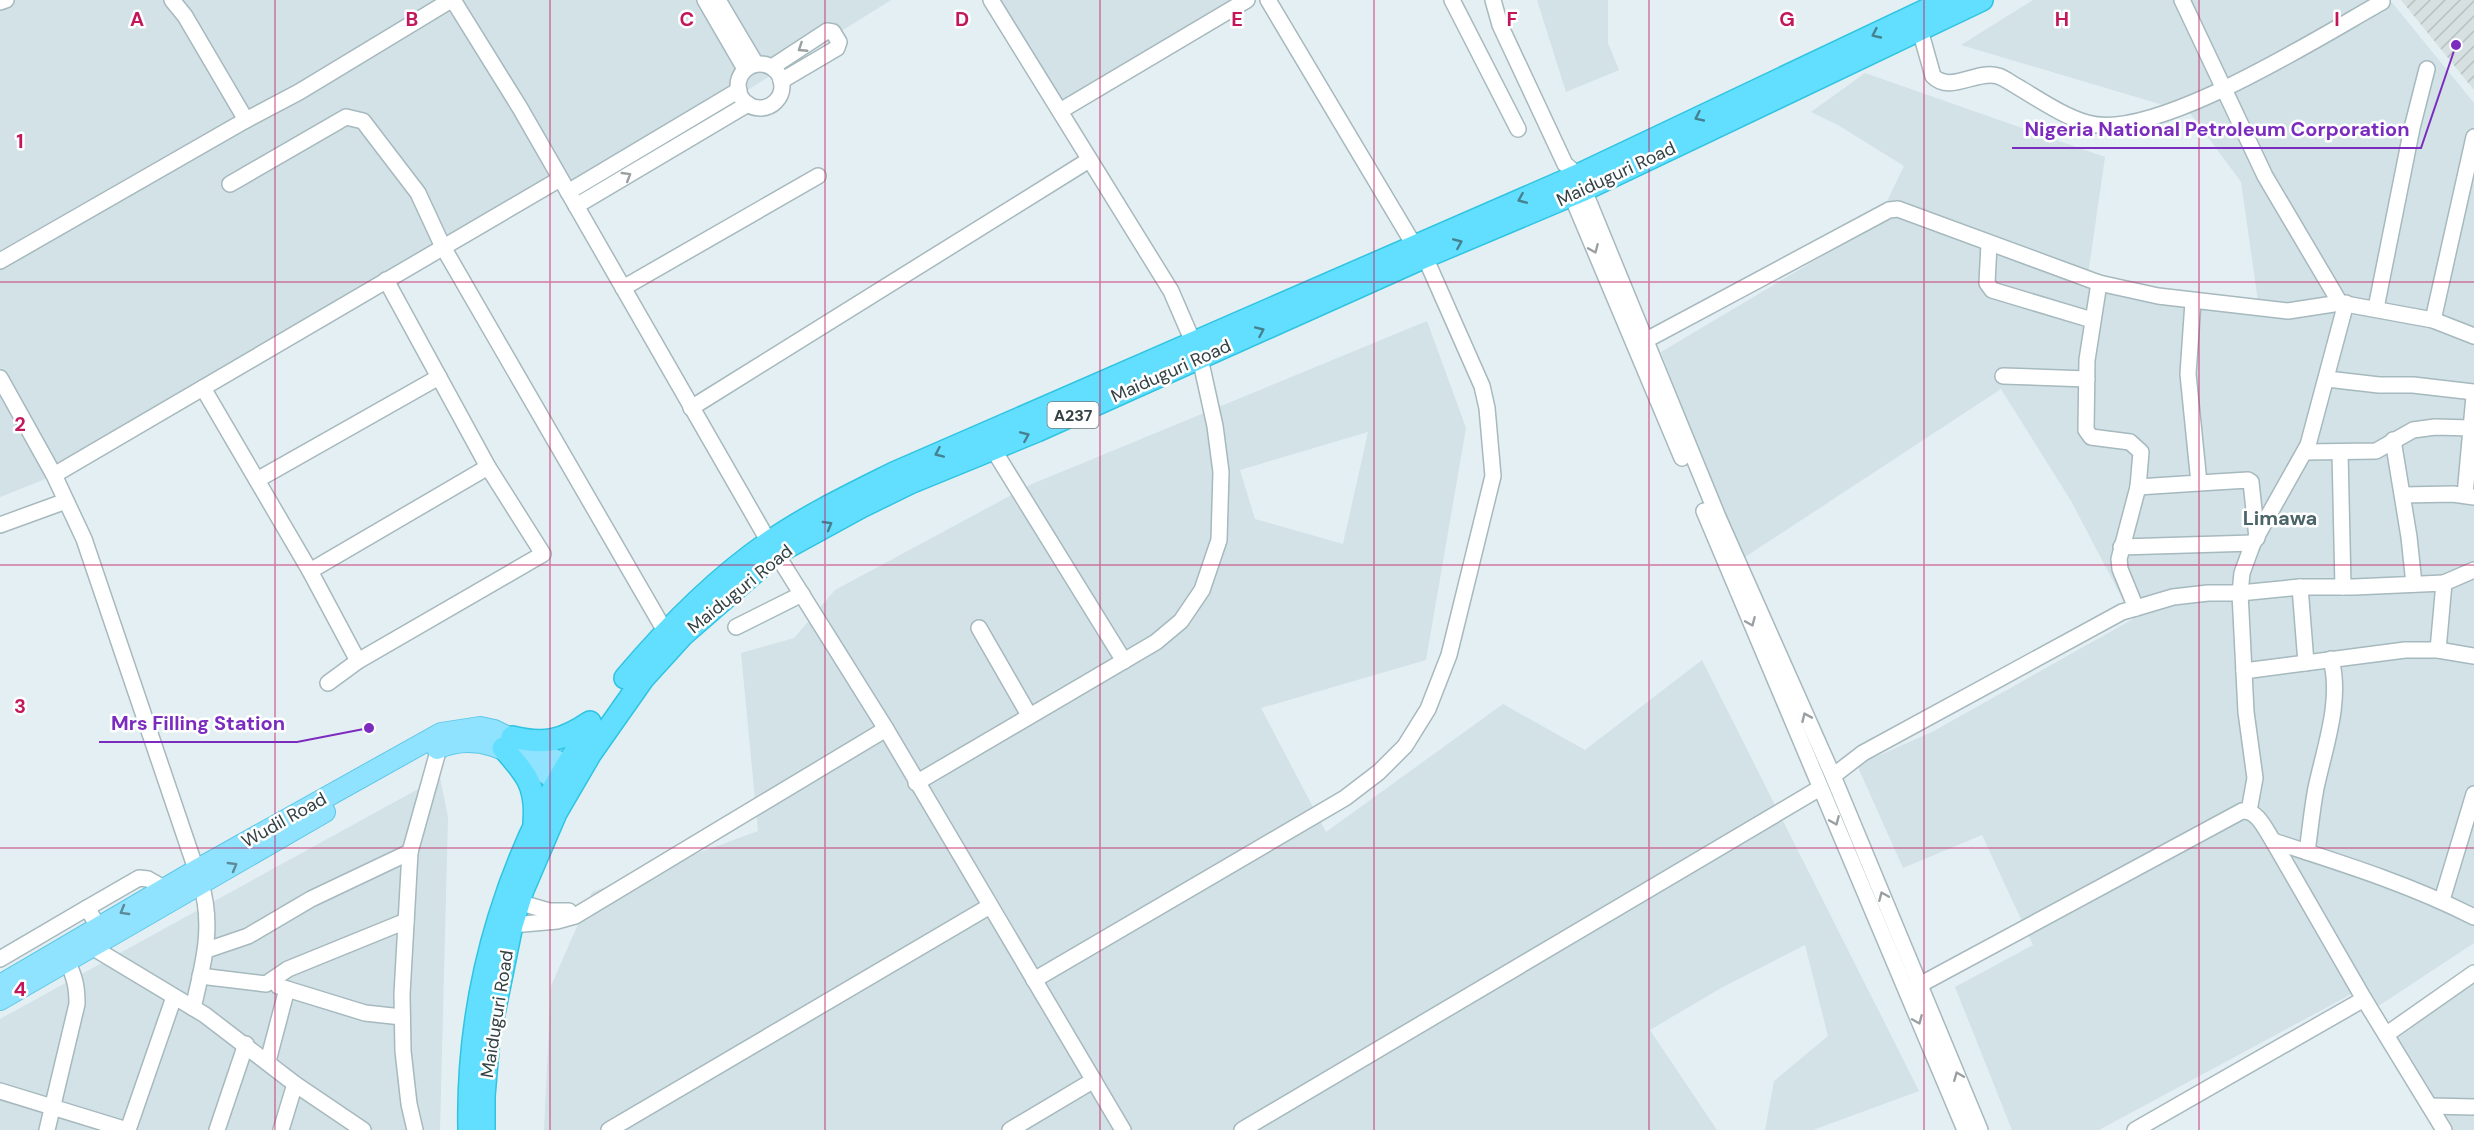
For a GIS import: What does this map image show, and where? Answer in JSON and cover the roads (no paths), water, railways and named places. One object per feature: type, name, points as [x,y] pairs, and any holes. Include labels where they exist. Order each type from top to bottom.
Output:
[{"type":"highway","name":"Maiduguri Road","points":[[1573,181],[1947,0]]},
{"type":"highway","name":"Maiduguri Road","points":[[469,1130],[471,1054],[478,1000],[489,944],[533,828],[568,777],[643,679],[683,635],[773,548],[910,483],[993,449],[1197,351],[1573,181],[1920,30],[1982,0]]},
{"type":"highway","name":"Maiduguri Road","points":[[484,1130],[484,1096],[489,1038],[518,902],[568,777],[598,717],[624,680],[665,631],[700,597],[844,498],[894,473],[1197,351]]},
{"type":"highway","points":[[533,828],[535,799],[532,786],[508,743],[545,742],[567,737],[598,717]]},
{"type":"main road","name":"Wudil Road","points":[[0,1000],[92,947],[199,877],[405,758],[441,733],[480,727],[494,730],[508,743],[568,777]]},
{"type":"main road","name":"Wudil Road","points":[[405,758],[466,742],[508,743]]},
{"type":"main road","name":"Wudil Road","points":[[0,985],[164,888],[199,877]]},
{"type":"street","points":[[0,2],[6,0]]},
{"type":"street","points":[[172,0],[185,16],[246,120]]},
{"type":"street","points":[[0,261],[299,92],[452,0],[564,185],[773,548],[886,729],[1123,1130]]},
{"type":"street","points":[[705,0],[751,67]]},
{"type":"street","points":[[718,0],[736,42]]},
{"type":"street","points":[[916,783],[1156,642],[1180,621],[1202,590],[1218,540],[1221,471],[1215,426],[1197,351],[1171,291],[991,0]]},
{"type":"street","points":[[1059,111],[1247,0]]},
{"type":"street","points":[[1034,980],[1345,798],[1379,772],[1405,746],[1428,710],[1449,655],[1493,476],[1487,408],[1482,386],[1420,251],[1268,0]]},
{"type":"street","points":[[1452,0],[1518,129]]},
{"type":"street","points":[[1493,0],[1500,25],[1573,181],[1821,788],[1980,1130]]},
{"type":"street","points":[[2182,0],[2265,176],[2343,303],[2326,379],[2305,452],[2255,541],[2242,573],[2240,593],[2247,735],[2255,778],[2249,811]]},
{"type":"street","points":[[1920,30],[1933,76],[1938,80],[1947,83],[1997,75],[2072,117],[2088,124],[2109,126],[2160,117],[2223,90],[2382,2]]},
{"type":"street","points":[[772,67],[781,81],[778,97],[770,105],[759,107],[748,104],[739,90],[739,79],[751,67],[772,67],[827,32],[833,32],[839,42],[837,48],[781,81]]},
{"type":"street","points":[[2376,308],[2412,128],[2427,69]]},
{"type":"street","points":[[54,475],[443,247],[682,124],[739,90]]},
{"type":"street","points":[[576,206],[748,104]]},
{"type":"street","points":[[230,184],[346,117],[363,121],[418,193],[443,247],[665,631]]},
{"type":"street","points":[[682,124],[690,138]]},
{"type":"street","points":[[2433,320],[2474,136]]},
{"type":"street","points":[[691,408],[1089,160]]},
{"type":"street","points":[[623,288],[818,176]]},
{"type":"street","points":[[1639,344],[1889,210],[1908,213],[2099,283],[2193,302],[2288,311],[2343,303],[2433,320],[2474,336]]},
{"type":"street","points":[[1989,244],[1989,287],[2092,320]]},
{"type":"street","points":[[328,683],[358,661],[543,554],[488,467],[386,280]]},
{"type":"street","points":[[2099,283],[2087,360],[2086,434],[2091,437],[2130,442],[2136,445],[2141,452],[2138,487],[2131,519],[2121,547],[2120,569],[2136,608]]},
{"type":"street","points":[[2193,302],[2188,374],[2199,483]]},
{"type":"street","points":[[1639,344],[1833,776],[1965,1130]]},
{"type":"street","points":[[2003,376],[2087,379]]},
{"type":"street","points":[[256,480],[439,377]]},
{"type":"street","points":[[0,378],[54,475],[84,539],[199,877],[208,914],[207,950],[193,1008]]},
{"type":"street","points":[[2326,379],[2379,385],[2413,385],[2474,394],[2469,496],[2403,495]]},
{"type":"street","points":[[202,388],[310,571],[358,661]]},
{"type":"street","points":[[2305,452],[2376,451],[2413,430],[2435,427],[2471,428]]},
{"type":"street","points":[[2393,440],[2403,495],[2414,584]]},
{"type":"street","points":[[993,449],[1124,661]]},
{"type":"street","points":[[2340,452],[2343,587]]},
{"type":"street","points":[[310,571],[488,467]]},
{"type":"street","points":[[2138,487],[2248,480],[2252,482],[2255,541]]},
{"type":"street","points":[[0,525],[66,501]]},
{"type":"street","points":[[2121,547],[2255,541]]},
{"type":"street","points":[[1833,776],[1863,753],[2122,612],[2173,597],[2208,593],[2240,593],[2301,587],[2444,583],[2474,570]]},
{"type":"street","points":[[2438,650],[2444,583]]},
{"type":"street","points":[[2301,587],[2306,663]]},
{"type":"street","points":[[736,627],[802,594]]},
{"type":"street","points":[[979,628],[1029,715]]},
{"type":"street","points":[[2244,671],[2405,650],[2438,650],[2474,656]]},
{"type":"street","points":[[2307,852],[2316,789],[2332,714],[2335,688],[2331,660]]},
{"type":"street","points":[[512,925],[557,921],[575,916],[886,729]]},
{"type":"street","points":[[415,1130],[409,1104],[403,1052],[402,1017],[410,852],[439,748]]},
{"type":"street","points":[[1242,1130],[1821,788]]},
{"type":"street","points":[[2442,900],[2474,794]]},
{"type":"street","points":[[1913,988],[2242,811],[2249,811],[2256,816],[2272,840],[2364,999],[2444,1130]]},
{"type":"street","points":[[2272,840],[2384,877],[2442,900],[2474,917]]},
{"type":"street","points":[[207,950],[248,936],[311,899],[410,852]]},
{"type":"street","points":[[22,972],[5,956],[139,878],[148,879],[164,888]]},
{"type":"street","points":[[518,902],[549,911],[584,910]]},
{"type":"street","points":[[609,1130],[990,906]]},
{"type":"street","points":[[87,908],[98,926]]},
{"type":"street","points":[[200,976],[262,985],[288,969],[406,921]]},
{"type":"street","points":[[92,947],[193,1008],[246,1044],[295,1084],[363,1130]]},
{"type":"street","points":[[46,1130],[77,1004],[74,974],[67,962]]},
{"type":"street","points":[[2387,1034],[2474,973]]},
{"type":"street","points":[[270,982],[365,1013],[402,1017]]},
{"type":"street","points":[[268,1061],[287,989]]},
{"type":"street","points":[[0,1091],[127,1130],[174,997]]},
{"type":"street","points":[[2135,1130],[2364,999]]},
{"type":"street","points":[[217,1130],[246,1044]]},
{"type":"street","points":[[1010,1130],[1094,1080]]},
{"type":"street","points":[[281,1130],[295,1084]]},
{"type":"street","points":[[2430,1106],[2474,1107]]},
{"type":"place","name":"Nigeria National Petroleum Corporation","points":[[2456,45]]},
{"type":"place","name":"Mrs Filling Station","points":[[369,728]]},
{"type":"district","name":"Limawa","points":[[2280,518]]}]
